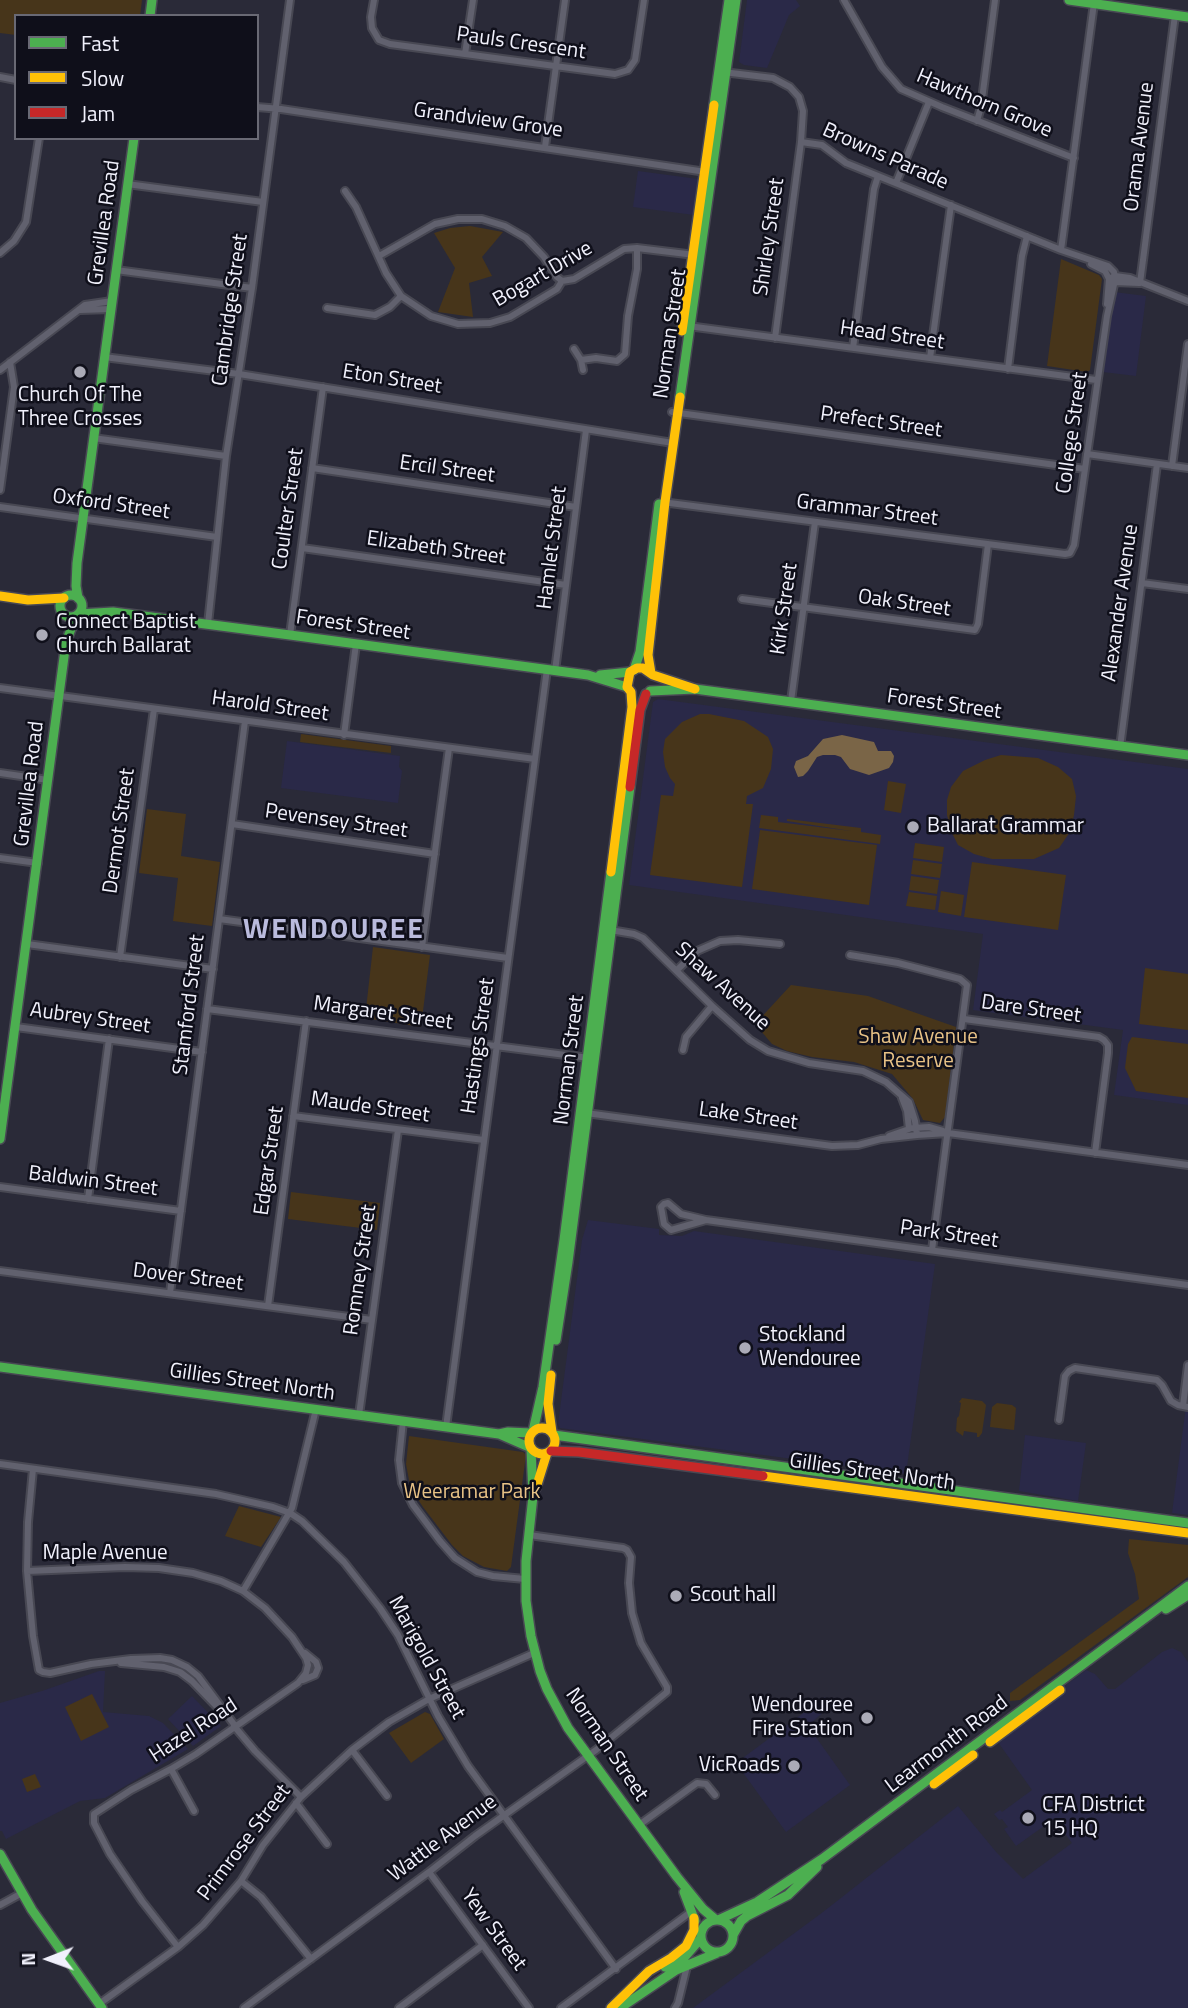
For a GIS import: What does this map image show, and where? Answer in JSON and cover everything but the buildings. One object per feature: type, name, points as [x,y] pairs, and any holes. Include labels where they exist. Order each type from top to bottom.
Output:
[{"type":"main road","name":"Norman Street","points":[[632,671],[640,652],[663,502],[722,71],[729,0]]},
{"type":"main road","name":"Norman Street","points":[[722,71],[736,0]]},
{"type":"main road","points":[[1069,0],[1110,3],[1188,17]]},
{"type":"main road","name":"Grevillea Road","points":[[66,642],[82,609],[76,586],[77,563],[134,140]]},
{"type":"main road","name":"Norman Street","points":[[652,674],[648,655],[663,502]]},
{"type":"main road","name":"Grevillea Road","points":[[0,1139],[66,642],[60,605],[71,585],[77,563]]},
{"type":"main road","points":[[28,600],[74,595],[79,598]]},
{"type":"main road","points":[[0,596],[28,600],[69,617],[77,615]]},
{"type":"main road","name":"Forest Street","points":[[79,598],[113,612]]},
{"type":"main road","name":"Forest Street","points":[[77,615],[113,612],[588,675],[617,675],[632,671]]},
{"type":"main road","points":[[643,668],[652,674],[655,685],[648,692],[639,695],[629,690],[628,677],[632,671],[643,668]]},
{"type":"main road","name":"Forest Street","points":[[652,674],[695,689]]},
{"type":"main road","name":"Forest Street","points":[[588,675],[629,690]]},
{"type":"main road","name":"Forest Street","points":[[648,692],[695,689],[1188,755]]},
{"type":"main road","name":"Norman Street","points":[[608,929],[632,707],[629,690]]},
{"type":"main road","name":"Norman Street","points":[[553,1434],[548,1404],[569,1227],[640,710],[648,692]]},
{"type":"main road","name":"Norman Street","points":[[532,1432],[543,1387],[569,1227]]},
{"type":"main road","name":"Gillies Street North","points":[[0,1367],[499,1434],[531,1448]]},
{"type":"main road","points":[[545,1428],[553,1434],[555,1444],[549,1452],[539,1454],[531,1448],[529,1440],[532,1432],[545,1428]]},
{"type":"main road","name":"Gillies Street North","points":[[499,1434],[532,1432]]},
{"type":"main road","name":"Gillies Street North","points":[[553,1434],[1188,1523]]},
{"type":"main road","name":"Norman Street","points":[[531,1448],[534,1496],[525,1578],[528,1623],[534,1653],[547,1689],[559,1713],[588,1755],[677,1877],[703,1909],[717,1920]]},
{"type":"main road","name":"Norman Street","points":[[534,1496],[549,1452]]},
{"type":"main road","name":"Gillies Street North","points":[[549,1452],[579,1452],[683,1465],[1188,1533]]},
{"type":"main road","points":[[683,1465],[684,1454]]},
{"type":"main road","points":[[895,1494],[897,1483]]},
{"type":"main road","name":"Learmonth Road","points":[[733,1934],[747,1916],[788,1895],[814,1869],[872,1830],[1188,1586]]},
{"type":"main road","name":"Learmonth Road","points":[[1095,1659],[1188,1595]]},
{"type":"main road","name":"Learmonth Road","points":[[717,1920],[757,1902],[822,1859],[998,1732]]},
{"type":"main road","points":[[0,1854],[5,1873],[22,1893],[62,1955],[100,2006]]},
{"type":"main road","name":"Norman Street","points":[[677,1877],[701,1937]]},
{"type":"main road","points":[[611,2008],[649,1971],[686,1946],[694,1930],[693,1915]]},
{"type":"main road","points":[[620,2008],[661,1979],[729,1946],[733,1934],[730,1926],[717,1920],[705,1926],[693,1949],[682,1960],[641,1980]]},
{"type":"main road","points":[[701,1937],[706,1948],[717,1953]]},
{"type":"street","name":"Cambridge Street","points":[[208,624],[226,456],[252,288],[290,0]]},
{"type":"street","name":"Pauls Crescent","points":[[374,0],[372,29],[379,40],[390,44],[615,74],[628,70],[633,65],[637,54],[644,0]]},
{"type":"street","points":[[465,54],[473,0]]},
{"type":"street","points":[[545,148],[565,0]]},
{"type":"street","name":"Hawthorn Grove","points":[[844,0],[890,78],[901,89],[1074,158]]},
{"type":"street","points":[[977,121],[995,0]]},
{"type":"street","points":[[1061,250],[1094,3]]},
{"type":"street","name":"Orama Avenue","points":[[1140,283],[1175,15]]},
{"type":"street","name":"Browns Parade","points":[[722,71],[773,78],[790,87],[799,97],[803,111],[801,142],[824,146],[842,161],[1061,250],[1110,267],[1113,279],[1140,283],[1188,301]]},
{"type":"street","points":[[896,183],[929,102]]},
{"type":"street","name":"Grandview Grove","points":[[259,107],[708,172]]},
{"type":"street","points":[[0,253],[20,233],[26,222],[39,140]]},
{"type":"street","name":"Shirley Street","points":[[775,338],[801,142]]},
{"type":"street","points":[[853,348],[878,176]]},
{"type":"street","points":[[127,184],[263,202]]},
{"type":"street","name":"Bogart Drive","points":[[345,191],[356,207],[390,280],[401,296],[425,313],[458,324],[478,325],[503,320],[557,289],[562,281],[574,279],[624,249],[637,248],[697,256]]},
{"type":"street","points":[[930,358],[951,205]]},
{"type":"street","points":[[379,257],[435,224],[477,218],[505,226],[526,238],[562,281]]},
{"type":"street","points":[[1007,369],[1027,236]]},
{"type":"street","points":[[581,360],[599,358],[616,361],[625,355],[628,316],[637,269],[637,248]]},
{"type":"street","points":[[116,270],[252,288]]},
{"type":"street","name":"College Street","points":[[1070,553],[1074,545],[1096,380],[1113,279]]},
{"type":"street","points":[[327,308],[374,315],[390,307],[401,296]]},
{"type":"street","points":[[0,370],[79,310],[111,305]]},
{"type":"street","name":"Head Street","points":[[686,326],[1096,380]]},
{"type":"street","points":[[1172,466],[1188,344]]},
{"type":"street","points":[[574,349],[581,360],[583,370]]},
{"type":"street","name":"Eton Street","points":[[104,357],[239,374],[671,443]]},
{"type":"street","points":[[0,489],[14,387],[10,362]]},
{"type":"street","name":"Coulter Street","points":[[290,635],[323,387]]},
{"type":"street","name":"Prefect Street","points":[[675,412],[1085,469]]},
{"type":"street","name":"Hamlet Street","points":[[551,670],[566,585],[586,430]]},
{"type":"street","points":[[93,438],[226,456]]},
{"type":"street","points":[[1087,454],[1188,468]]},
{"type":"street","name":"Alexander Avenue","points":[[1120,747],[1157,464]]},
{"type":"street","name":"Ercil Street","points":[[312,468],[576,507]]},
{"type":"street","name":"Grammar Street","points":[[663,502],[1070,553]]},
{"type":"street","name":"Oxford Street","points":[[0,507],[217,537]]},
{"type":"street","name":"Kirk Street","points":[[790,701],[815,522]]},
{"type":"street","name":"Oak Street","points":[[742,599],[977,632],[988,544]]},
{"type":"street","name":"Elizabeth Street","points":[[302,548],[566,585]]},
{"type":"street","points":[[1142,583],[1188,589]]},
{"type":"street","points":[[344,735],[356,644]]},
{"type":"street","name":"Hastings Street","points":[[446,1427],[535,759],[551,670]]},
{"type":"street","name":"Harold Street","points":[[0,688],[535,759]]},
{"type":"street","name":"Dermot Street","points":[[120,957],[154,709]]},
{"type":"street","name":"Stamford Street","points":[[170,1293],[245,721]]},
{"type":"street","points":[[422,947],[449,748]]},
{"type":"street","points":[[0,774],[48,780]]},
{"type":"street","name":"Pevensey Street","points":[[232,824],[435,853]]},
{"type":"street","points":[[0,858],[38,863]]},
{"type":"street","points":[[219,919],[508,958]]},
{"type":"street","name":"Shaw Avenue","points":[[608,929],[642,938],[712,1006],[750,1040],[768,1051],[808,1063],[868,1073],[886,1082],[909,1102],[913,1132]]},
{"type":"street","points":[[677,970],[697,951],[720,941],[780,944]]},
{"type":"street","points":[[27,944],[213,969]]},
{"type":"street","points":[[850,955],[898,963],[958,978],[966,983],[968,989],[932,1250]]},
{"type":"street","points":[[683,1050],[686,1037],[712,1006]]},
{"type":"street","name":"Margaret Street","points":[[207,1009],[591,1059]]},
{"type":"street","name":"Dare Street","points":[[964,1019],[1099,1037],[1104,1040],[1108,1045],[1108,1053],[1095,1153]]},
{"type":"street","name":"Edgar Street","points":[[268,1306],[306,1021]]},
{"type":"street","name":"Aubrey Street","points":[[16,1027],[202,1052]]},
{"type":"street","points":[[88,1199],[109,1039]]},
{"type":"street","name":"Lake Street","points":[[584,1113],[832,1146],[858,1145],[913,1132]]},
{"type":"street","name":"Maude Street","points":[[293,1116],[484,1140]]},
{"type":"street","name":"Romney Street","points":[[359,1415],[398,1130]]},
{"type":"street","points":[[913,1132],[948,1133],[1188,1165]]},
{"type":"street","name":"Baldwin Street","points":[[0,1187],[181,1211]]},
{"type":"street","name":"Park Street","points":[[706,1220],[671,1230],[664,1224],[661,1207],[668,1203],[681,1214],[706,1220],[1188,1285]]},
{"type":"street","name":"Dover Street","points":[[0,1271],[372,1320]]},
{"type":"street","points":[[1059,1420],[1065,1375],[1070,1370],[1076,1368],[1157,1380],[1163,1385],[1171,1401],[1185,1406],[1188,1365]]},
{"type":"street","points":[[243,1591],[290,1513],[316,1409]]},
{"type":"street","points":[[403,1421],[400,1460],[402,1483],[413,1505],[440,1541],[455,1558],[477,1572],[525,1578]]},
{"type":"street","name":"Marigold Street","points":[[0,1464],[216,1494],[266,1505],[290,1513],[318,1535],[344,1562],[380,1608],[403,1644],[451,1740],[617,1969]]},
{"type":"street","points":[[33,1469],[27,1572],[38,1667],[43,1672],[51,1673],[109,1662],[164,1667],[180,1672],[236,1727],[298,1800],[327,1844]]},
{"type":"street","name":"Wattle Avenue","points":[[244,2008],[588,1755],[667,1692],[667,1686],[641,1643],[632,1613],[629,1583],[631,1557],[628,1550],[529,1535]]},
{"type":"street","name":"Maple Avenue","points":[[27,1572],[125,1567],[193,1573],[243,1591],[273,1616],[303,1652],[307,1669]]},
{"type":"street","points":[[300,1682],[314,1675],[318,1668],[316,1662],[303,1652]]},
{"type":"street","name":"Primrose Street","points":[[100,2006],[204,1925],[241,1881],[263,1845],[298,1800],[352,1750],[389,1722],[429,1699],[534,1653]]},
{"type":"street","name":"Hazel Road","points":[[178,1947],[110,1854],[93,1816],[97,1811],[171,1769],[236,1727],[300,1682],[307,1669]]},
{"type":"street","points":[[352,1750],[387,1796]]},
{"type":"street","points":[[171,1769],[194,1811]]},
{"type":"street","points":[[639,1825],[697,1783],[704,1783],[715,1795]]},
{"type":"street","name":"Yew Street","points":[[429,1872],[529,2008]]},
{"type":"street","points":[[241,1881],[261,1897],[311,1959]]},
{"type":"street","points":[[0,1905],[22,1893]]},
{"type":"street","points":[[561,2008],[693,1915]]},
{"type":"street","points":[[399,2008],[484,1945]]},
{"type":"street","points":[[675,2008],[688,1964]]},
{"type":"shaded area","points":[[747,0],[796,0],[800,6],[789,15],[767,68],[739,62]]},
{"type":"shaded area","points":[[638,171],[698,179],[694,215],[633,207]]},
{"type":"shaded area","points":[[1114,292],[1146,296],[1136,376],[1103,372]]},
{"type":"shaded area","name":"Ballarat Grammar","points":[[658,699],[1188,769],[1188,1105],[1114,1095],[1123,1030],[973,1010],[983,934],[629,885],[653,702]]},
{"type":"shaded area","points":[[842,735],[874,742],[878,751],[891,751],[893,762],[889,768],[869,775],[850,769],[841,757],[823,755],[817,757],[803,776],[798,777],[794,767],[796,761],[808,756],[823,739]]},
{"type":"shaded area","points":[[287,741],[400,756],[399,767],[402,771],[398,803],[281,788]]},
{"type":"shaded area","name":"Stockland Wendouree","points":[[588,1220],[659,1229],[659,1235],[682,1236],[694,1231],[935,1264],[906,1474],[560,1428],[558,1424],[582,1240]]},
{"type":"shaded area","points":[[1188,1391],[1188,1515],[1172,1513]]},
{"type":"shaded area","points":[[1025,1435],[1086,1443],[1078,1501],[1019,1491]]},
{"type":"shaded area","points":[[1172,1648],[1181,1652],[1188,1662],[1188,2008],[693,2008],[823,1912],[958,1806],[997,1853],[1023,1879],[1072,1843],[1054,1819],[1016,1846],[1004,1829],[1008,1827],[994,1814],[1000,1810],[1002,1812],[1032,1790],[995,1738],[1086,1670],[1095,1674],[1108,1689],[1115,1689],[1162,1652]]},
{"type":"shaded area","points":[[105,1671],[103,1712],[149,1716],[163,1723],[188,1749],[105,1798],[80,1801],[6,1839],[0,1831],[0,1703]]},
{"type":"shaded area","points":[[192,1696],[221,1726],[193,1746],[168,1719]]},
{"type":"shaded area","points":[[825,1697],[831,1705],[808,1726],[850,1785],[786,1832],[736,1763]]},
{"type":"green space","points":[[0,0],[142,0],[140,14],[14,14],[14,35],[0,33]]},
{"type":"green space","points":[[470,226],[503,232],[482,257],[492,276],[469,283],[473,317],[438,312],[455,268],[434,233]]},
{"type":"green space","points":[[1061,259],[1099,275],[1102,279],[1090,370],[1087,372],[1047,366]]},
{"type":"green space","points":[[700,714],[744,721],[768,737],[773,749],[771,769],[763,788],[747,796],[746,804],[753,804],[742,887],[650,875],[661,795],[673,796],[675,784],[665,767],[665,739],[682,722]]},
{"type":"green space","points":[[301,734],[391,746],[391,753],[300,742]]},
{"type":"green space","points":[[1001,755],[1038,758],[1058,767],[1072,779],[1076,796],[1074,815],[1070,832],[1059,848],[1034,859],[992,859],[974,854],[958,845],[947,815],[947,800],[951,787],[963,771]]},
{"type":"green space","points":[[888,781],[906,784],[901,813],[884,810]]},
{"type":"green space","points":[[147,809],[186,814],[181,856],[220,862],[212,926],[173,921],[178,878],[139,873]]},
{"type":"green space","points":[[761,815],[778,817],[778,822],[851,831],[787,819],[861,828],[861,832],[881,835],[880,844],[759,828]]},
{"type":"green space","points":[[760,830],[877,845],[869,905],[752,889]]},
{"type":"green space","points":[[915,843],[944,847],[942,862],[913,858]]},
{"type":"green space","points":[[913,860],[942,864],[940,878],[911,874]]},
{"type":"green space","points":[[972,862],[1066,875],[1058,930],[964,917]]},
{"type":"green space","points":[[911,876],[939,880],[937,894],[909,890]]},
{"type":"green space","points":[[941,891],[964,895],[961,916],[938,912]]},
{"type":"green space","points":[[909,892],[937,896],[935,910],[906,906]]},
{"type":"green space","points":[[373,947],[430,955],[421,1027],[365,1018]]},
{"type":"green space","points":[[1145,968],[1188,974],[1188,1030],[1139,1024]]},
{"type":"green space","name":"Shaw Avenue Reserve","points":[[791,985],[868,996],[956,1027],[945,1117],[940,1123],[923,1120],[913,1099],[892,1074],[854,1062],[787,1051],[772,1044],[755,1024]]},
{"type":"green space","points":[[1132,1037],[1188,1044],[1188,1098],[1136,1091],[1125,1068],[1128,1044]]},
{"type":"green space","points":[[291,1192],[380,1203],[377,1230],[288,1219]]},
{"type":"green space","points":[[962,1398],[982,1401],[986,1405],[979,1437],[977,1433],[964,1431],[963,1436],[956,1431],[959,1402]]},
{"type":"green space","points":[[997,1403],[1016,1408],[1014,1430],[990,1427],[992,1407]]},
{"type":"green space","name":"Weeramar Park","points":[[409,1436],[523,1452],[526,1455],[511,1567],[507,1571],[484,1567],[463,1556],[423,1507],[409,1480],[406,1464]]},
{"type":"green space","points":[[239,1506],[281,1517],[261,1547],[225,1536]]},
{"type":"green space","points":[[1129,1539],[1188,1545],[1188,1577],[1020,1700],[1010,1701],[1010,1693],[1139,1599],[1128,1553]]},
{"type":"green space","points":[[92,1694],[109,1727],[81,1741],[65,1707]]},
{"type":"green space","points":[[425,1712],[430,1714],[444,1739],[411,1763],[389,1733]]},
{"type":"green space","points":[[35,1774],[41,1787],[27,1792],[22,1779]]},
{"type":"traffic: fast","points":[[150,14],[152,0]]},
{"type":"traffic: fast","points":[[714,105],[729,0]]},
{"type":"traffic: fast","points":[[680,397],[736,0]]},
{"type":"traffic: fast","points":[[1069,0],[1188,17]]},
{"type":"traffic: fast","points":[[78,598],[77,563],[134,140]]},
{"type":"traffic: fast","points":[[634,670],[640,652],[659,504]]},
{"type":"traffic: fast","points":[[71,595],[79,598],[82,606],[79,614],[71,617],[63,614],[60,606],[63,598],[71,595]]},
{"type":"traffic: fast","points":[[78,614],[113,612],[290,635],[588,675],[627,687]]},
{"type":"traffic: fast","points":[[0,1139],[66,642],[76,616]]},
{"type":"traffic: fast","points":[[600,675],[630,672]]},
{"type":"traffic: fast","points":[[650,691],[695,689],[1188,755]]},
{"type":"traffic: fast","points":[[556,1340],[630,787]]},
{"type":"traffic: fast","points":[[533,1431],[543,1387],[564,1240],[611,872]]},
{"type":"traffic: fast","points":[[0,1367],[499,1434],[531,1433]]},
{"type":"traffic: fast","points":[[499,1434],[531,1448]]},
{"type":"traffic: fast","points":[[554,1435],[1188,1523]]},
{"type":"traffic: fast","points":[[531,1449],[533,1496],[526,1561],[526,1601],[531,1636],[547,1689],[568,1728],[677,1877],[703,1909],[716,1920]]},
{"type":"traffic: fast","points":[[718,1920],[757,1902],[822,1859],[1188,1586]]},
{"type":"traffic: fast","points":[[1166,1609],[1188,1595]]},
{"type":"traffic: fast","points":[[0,1854],[32,1910],[102,2008]]},
{"type":"traffic: fast","points":[[733,1935],[747,1916],[788,1895],[817,1867]]},
{"type":"traffic: fast","points":[[684,1892],[695,1921]]},
{"type":"traffic: fast","points":[[717,1920],[728,1925],[733,1936],[728,1947],[717,1952],[706,1947],[701,1936],[706,1925],[717,1920]]},
{"type":"traffic: fast","points":[[665,1967],[682,1960],[701,1938]]},
{"type":"traffic: fast","points":[[620,2008],[676,1970],[717,1953]]},
{"type":"traffic: slow","points":[[682,331],[714,105]]},
{"type":"traffic: slow","points":[[651,673],[648,655],[680,397]]},
{"type":"traffic: slow","points":[[0,596],[28,600],[64,598]]},
{"type":"traffic: slow","points":[[611,872],[632,707],[631,692],[627,687],[630,672],[643,668],[653,675],[695,689]]},
{"type":"traffic: slow","points":[[551,1375],[548,1404],[552,1432]]},
{"type":"traffic: slow","points":[[542,1428],[551,1432],[555,1441],[551,1450],[542,1454],[533,1450],[529,1441],[533,1432],[542,1428]]},
{"type":"traffic: slow","points":[[536,1488],[547,1453]]},
{"type":"traffic: slow","points":[[763,1476],[1188,1533]]},
{"type":"traffic: slow","points":[[990,1742],[1060,1690]]},
{"type":"traffic: slow","points":[[934,1784],[973,1755]]},
{"type":"traffic: slow","points":[[611,2008],[649,1971],[686,1946],[694,1930],[694,1918]]},
{"type":"traffic: jam","points":[[630,787],[640,710],[646,694]]},
{"type":"traffic: jam","points":[[551,1451],[579,1452],[763,1476]]},
{"type":"place","name":"Church Of The Three Crosses","points":[[80,372]]},
{"type":"place","name":"Connect Baptist Church Ballarat","points":[[42,635]]},
{"type":"place","name":"Ballarat Grammar","points":[[913,827]]},
{"type":"place","name":"Stockland Wendouree","points":[[745,1348]]},
{"type":"place","name":"Scout hall","points":[[676,1596]]},
{"type":"place","name":"Wendouree Fire Station","points":[[867,1718]]},
{"type":"place","name":"VicRoads","points":[[794,1766]]},
{"type":"place","name":"CFA District 15 HQ","points":[[1028,1818]]},
{"type":"district","name":"WENDOUREE","points":[[334,931]]}]
